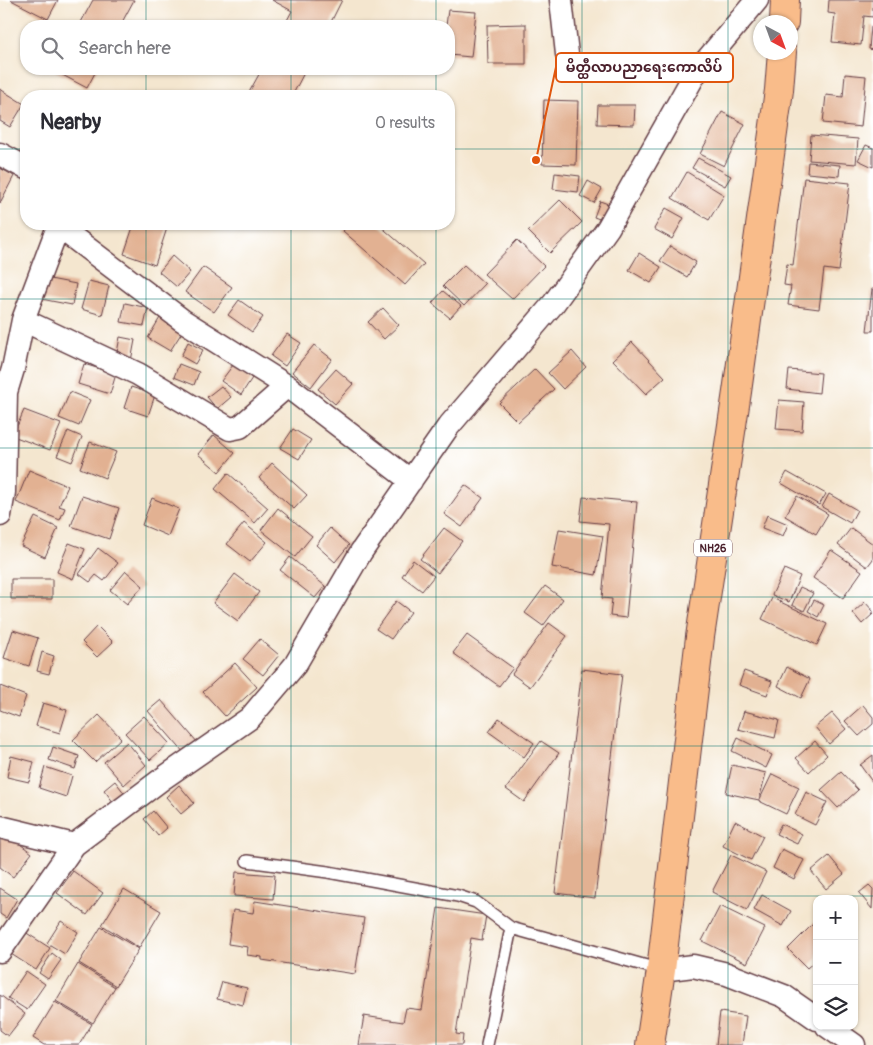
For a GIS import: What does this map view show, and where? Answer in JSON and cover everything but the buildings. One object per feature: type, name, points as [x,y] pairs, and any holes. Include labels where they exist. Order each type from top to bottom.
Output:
[{"type":"highway","points":[[784,15],[785,0]]},
{"type":"highway","name":"NH26","points":[[650,1045],[661,970],[700,637],[737,392],[779,90],[781,60]]},
{"type":"street","points":[[560,0],[567,54]]},
{"type":"street","points":[[0,951],[74,845],[162,779],[250,718],[295,665],[361,552],[448,427],[554,303],[603,236],[695,74],[757,0]]},
{"type":"street","points":[[0,154],[20,165]]},
{"type":"street","points":[[0,515],[3,390],[13,369],[23,320],[57,230]]},
{"type":"street","points":[[65,230],[182,320],[287,386],[411,481]]},
{"type":"street","points":[[23,320],[138,374],[230,429],[240,427],[287,386]]},
{"type":"street","points":[[0,827],[74,845]]},
{"type":"street","points":[[661,970],[693,966],[727,974],[784,996],[813,1016]]},
{"type":"street","points":[[833,1030],[854,1045]]},
{"type":"lane","points":[[247,861],[328,872],[458,896],[476,902],[511,928],[661,970]]},
{"type":"lane","points":[[487,1045],[511,928]]},
{"type":"place","name":"မိတ္ထီလာပညာရေးကောလိပ်","points":[[536,160]]}]
